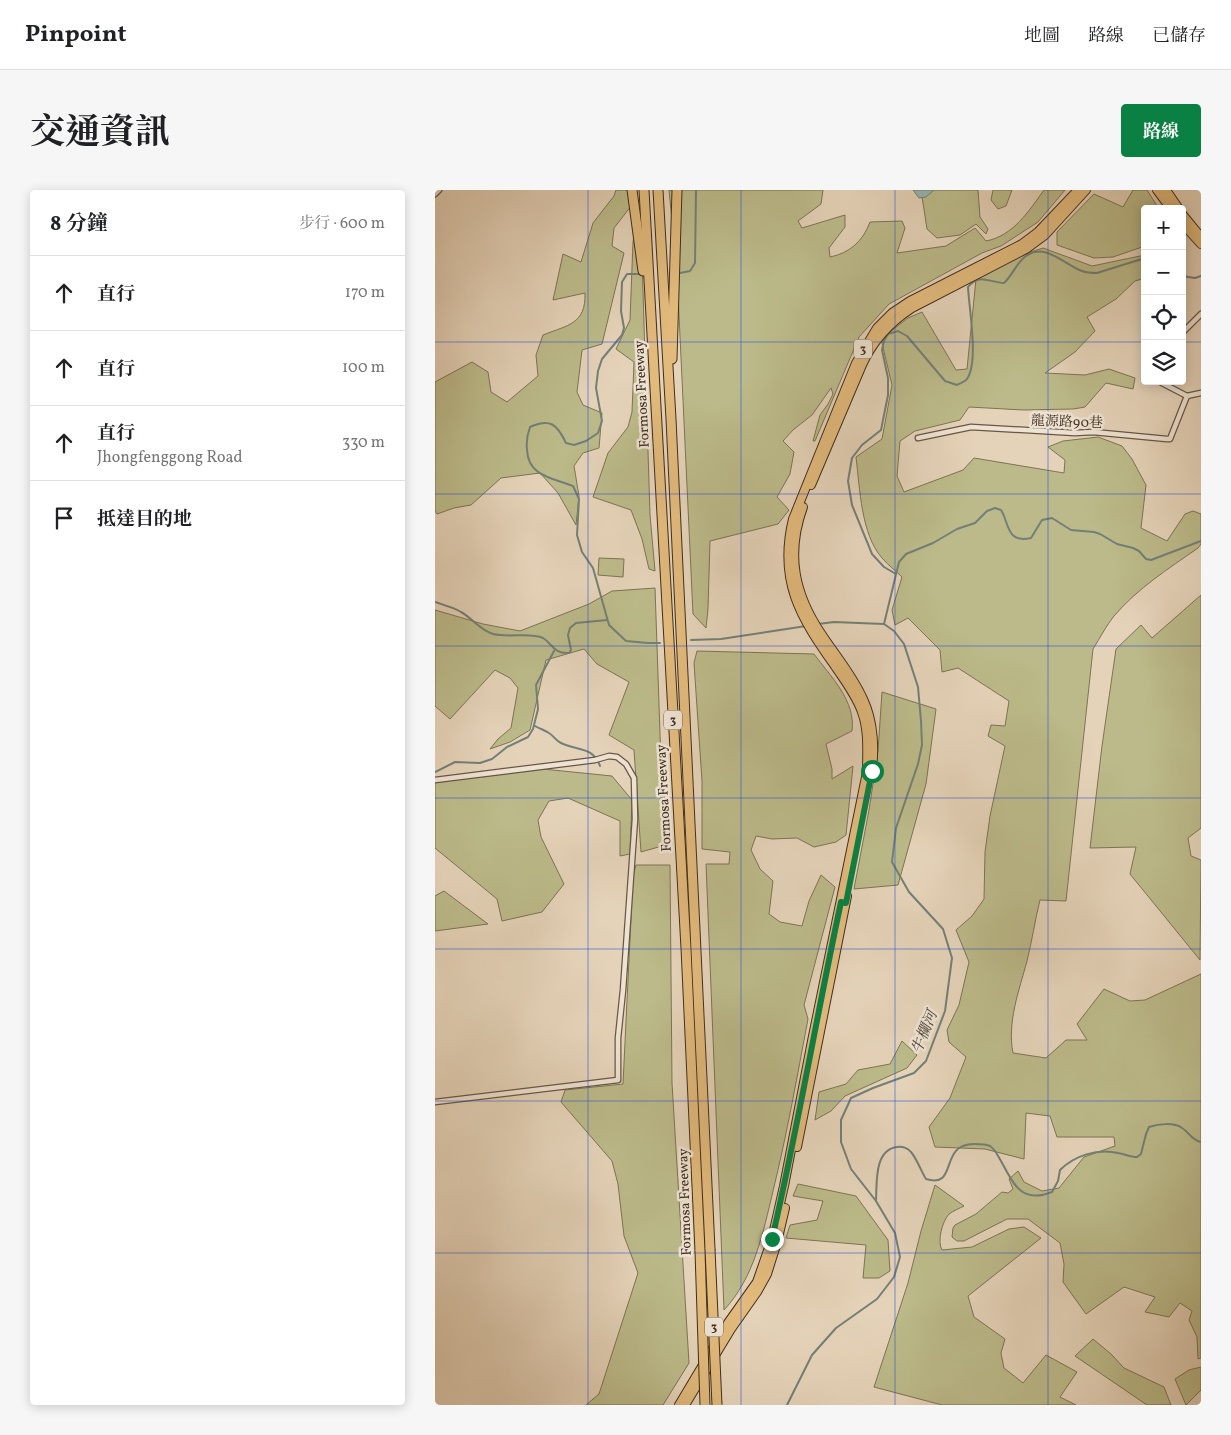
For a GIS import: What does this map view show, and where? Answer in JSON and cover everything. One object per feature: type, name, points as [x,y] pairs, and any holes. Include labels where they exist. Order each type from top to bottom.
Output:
[{"type":"highway","points":[[632,190],[651,326]]},
{"type":"highway","name":"Formosa Freeway","points":[[644,190],[686,948],[705,1405]]},
{"type":"highway","name":"Formosa Freeway","points":[[658,190],[671,419],[717,1405]]},
{"type":"highway","points":[[671,419],[677,190]]},
{"type":"main road","name":"3","points":[[685,1405],[757,1282],[772,1239],[843,902],[867,772],[870,735],[862,712],[856,698],[801,605],[794,565],[796,528],[808,492],[858,373],[869,348],[882,332],[897,318],[942,288],[1022,244],[1038,232],[1078,190]]},
{"type":"main road","name":"3","points":[[942,288],[1026,249],[1045,236],[1086,190]]},
{"type":"main road","points":[[1157,190],[1168,205]]},
{"type":"main road","points":[[1166,190],[1176,205]]},
{"type":"main road","points":[[1186,219],[1201,237]]},
{"type":"main road","points":[[1186,228],[1201,244]]},
{"type":"main road","name":"3","points":[[679,1405],[736,1318]]},
{"type":"street","points":[[435,194],[439,190]]},
{"type":"street","points":[[1186,329],[1201,314]]},
{"type":"street","points":[[1166,385],[1187,396],[1201,393]]},
{"type":"street","name":"龍源路90巷","points":[[918,438],[971,427],[1075,433],[1093,432],[1167,439],[1187,396]]},
{"type":"street","points":[[435,780],[595,760],[609,756],[617,757],[626,764],[634,778],[635,819],[618,1038],[618,1080],[435,1102]]},
{"type":"shaded area","points":[[616,190],[634,190],[635,201],[614,228],[612,246],[624,253],[602,344],[582,350],[577,392],[583,405],[602,413],[599,448],[583,453],[574,466],[579,496],[576,525],[558,493],[540,473],[501,478],[471,505],[437,514],[435,511],[435,382],[472,362],[488,372],[491,392],[507,402],[538,376],[536,355],[543,335],[574,322],[579,317],[585,303],[585,293],[553,300],[563,254],[581,262],[593,223],[614,196]]},
{"type":"shaded area","points":[[669,190],[823,190],[821,204],[798,221],[802,228],[845,215],[845,227],[829,248],[830,257],[844,253],[855,245],[864,235],[870,222],[902,221],[905,228],[897,253],[946,246],[975,228],[986,241],[1004,234],[1019,222],[1044,190],[1065,190],[1038,222],[1001,246],[982,253],[889,304],[859,337],[815,441],[813,441],[820,415],[833,394],[831,388],[812,415],[793,430],[783,441],[794,452],[790,474],[777,497],[789,510],[778,524],[710,541],[706,628],[693,614],[677,272]]},
{"type":"shaded area","points":[[921,190],[978,190],[980,217],[988,229],[986,234],[976,224],[960,235],[937,238],[927,229]]},
{"type":"shaded area","points":[[993,190],[1012,190],[1006,206],[998,209],[991,200]]},
{"type":"shaded area","points":[[1133,190],[1147,190],[1156,205],[1141,205],[1141,247],[1113,257],[1094,258],[1057,245],[1057,232],[1094,194],[1123,207]]},
{"type":"shaded area","points":[[636,221],[642,260],[650,515],[655,571],[649,569],[642,539],[631,510],[593,497],[608,453],[628,427],[632,412],[634,362],[616,349],[630,320],[633,242]]},
{"type":"shaded area","points":[[1043,248],[1092,266],[1141,256],[1141,279],[1135,281],[1116,299],[1087,317],[1095,331],[1075,352],[1045,373],[1085,375],[1109,369],[1135,378],[1133,389],[1106,383],[1085,407],[1073,409],[1023,410],[969,407],[960,420],[915,431],[900,441],[897,476],[904,492],[963,470],[974,458],[1064,473],[1065,460],[1048,447],[1063,441],[1098,437],[1122,446],[1132,459],[1146,485],[1141,528],[1167,541],[1185,514],[1193,511],[1201,514],[1201,544],[1198,548],[1154,579],[1123,606],[1111,620],[1093,649],[1066,901],[1040,900],[1015,1007],[1012,1030],[1013,1053],[1046,1058],[1066,1040],[1087,1040],[1077,1024],[1104,989],[1130,1001],[1145,1000],[1201,974],[1201,1358],[1198,1359],[1197,1337],[1189,1320],[1192,1311],[1180,1303],[1169,1317],[1145,1312],[1155,1297],[1124,1287],[1086,1314],[1063,1282],[1064,1264],[1060,1243],[1028,1219],[1007,1219],[964,1241],[957,1241],[952,1237],[955,1225],[976,1214],[1002,1192],[1008,1193],[1013,1189],[1009,1179],[1018,1171],[1024,1182],[1042,1191],[1059,1188],[1084,1157],[1115,1146],[1114,1137],[1057,1137],[1050,1116],[1026,1113],[1024,1159],[985,1149],[935,1147],[929,1127],[950,1098],[966,1057],[949,1042],[947,1030],[959,1005],[969,962],[956,930],[972,916],[984,899],[985,852],[990,816],[1005,746],[988,736],[991,725],[1005,726],[1009,701],[958,668],[942,672],[940,650],[908,618],[895,625],[892,610],[902,577],[882,558],[870,537],[860,497],[856,457],[882,439],[892,385],[881,339],[908,318],[922,312],[956,370],[967,369],[976,279],[1024,254]]},
{"type":"shaded area","points":[[599,558],[624,559],[623,577],[598,575]]},
{"type":"shaded area","points":[[655,588],[661,763],[669,844],[641,852],[634,750],[609,735],[629,682],[597,664],[584,649],[546,660],[530,730],[510,742],[490,749],[511,728],[518,688],[510,678],[495,670],[450,719],[435,706],[435,610],[483,624],[520,631],[589,604],[612,591]]},
{"type":"shaded area","points":[[1201,595],[1201,828],[1188,838],[1191,856],[1201,860],[1200,960],[1130,874],[1136,847],[1090,848],[1116,649],[1141,625],[1152,638]]},
{"type":"shaded area","points":[[697,651],[814,654],[841,690],[850,710],[852,720],[852,731],[826,744],[832,769],[832,779],[853,766],[846,835],[836,842],[814,847],[797,838],[772,839],[756,836],[751,850],[760,869],[773,881],[769,914],[780,922],[802,926],[809,901],[821,875],[835,887],[804,1005],[808,1019],[778,1170],[765,1223],[756,1254],[743,1284],[724,1310],[706,864],[729,864],[730,852],[702,849],[702,781],[694,663]]},
{"type":"shaded area","points":[[882,692],[936,709],[926,784],[898,885],[854,889],[878,751]]},
{"type":"shaded area","points":[[533,768],[612,776],[632,800],[630,854],[620,856],[620,821],[568,798],[549,801],[538,820],[541,837],[564,884],[542,912],[502,921],[497,899],[435,848],[435,780]]},
{"type":"shaded area","points":[[636,865],[670,865],[672,1083],[689,1363],[663,1405],[586,1405],[599,1394],[638,1273],[624,1236],[618,1184],[612,1161],[561,1102],[565,1090],[623,1084],[633,877]]},
{"type":"shaded area","points":[[444,891],[488,924],[435,931],[435,896]]},
{"type":"shaded area","points":[[902,1041],[917,1055],[907,1068],[845,1096],[831,1111],[815,1120],[819,1092],[846,1084],[858,1070],[890,1064]]},
{"type":"shaded area","points":[[798,1184],[856,1196],[888,1240],[890,1271],[879,1278],[863,1278],[866,1245],[786,1238],[790,1225],[817,1220],[823,1201],[793,1196]]},
{"type":"shaded area","points":[[935,1185],[964,1206],[949,1214],[944,1222],[940,1237],[942,1250],[972,1247],[1009,1229],[1024,1227],[1041,1238],[968,1296],[974,1317],[1005,1339],[1001,1353],[1004,1368],[1023,1383],[1046,1355],[1077,1372],[1060,1397],[1076,1405],[942,1405],[874,1387],[908,1283]]},
{"type":"shaded area","points":[[1093,1339],[1124,1368],[1164,1387],[1171,1405],[1147,1405],[1075,1356]]},
{"type":"shaded area","points":[[1201,1367],[1201,1390],[1186,1405],[1175,1379],[1189,1370]]},
{"type":"water","points":[[913,190],[934,190],[926,197],[919,198]]},
{"type":"waterway","points":[[680,273],[690,271],[695,263],[696,190]]},
{"type":"waterway","points":[[896,574],[884,567],[872,554],[852,505],[848,481],[852,458],[862,445],[881,430],[888,395],[888,378],[882,350],[888,334],[898,331],[907,336],[945,381],[957,385],[964,382],[971,371],[973,348],[968,287],[976,280],[984,279],[1004,283],[1023,259],[1033,252],[1048,253],[1075,268],[1091,273],[1097,273],[1141,259]]},
{"type":"waterway","points":[[638,274],[627,274],[622,282],[621,311],[624,328],[622,335],[602,359],[598,371],[596,388],[602,421],[598,433],[586,441],[574,445],[566,443],[552,424],[537,424],[530,427],[527,447],[528,459],[536,471],[549,478],[573,486],[579,499],[577,535],[582,552],[593,568],[609,625],[626,641],[660,643]]},
{"type":"waterway","points":[[1186,277],[1195,278],[1201,276]]},
{"type":"waterway","points":[[884,624],[899,562],[906,554],[933,543],[957,529],[975,523],[987,511],[995,508],[1001,510],[1010,531],[1017,538],[1031,538],[1042,520],[1052,518],[1071,530],[1100,534],[1117,544],[1139,551],[1146,559],[1151,560],[1201,541]]},
{"type":"waterway","points":[[435,602],[458,610],[484,630],[493,634],[538,636],[546,640],[556,650],[564,653],[569,653],[571,650],[568,635],[570,628],[576,623],[607,620]]},
{"type":"waterway","name":"牛欄河","points":[[787,1405],[812,1355],[836,1328],[877,1299],[894,1277],[900,1257],[895,1233],[876,1201],[851,1169],[841,1142],[841,1120],[851,1098],[914,1073],[926,1061],[945,1011],[952,958],[943,929],[909,892],[892,862],[896,828],[918,764],[922,745],[918,687],[904,644],[894,631],[884,624],[834,622],[818,624]]},
{"type":"waterway","points":[[691,640],[721,639],[806,626]]},
{"type":"waterway","points":[[435,772],[455,762],[480,763],[492,759],[507,747],[528,737],[533,729],[538,709],[536,685],[554,651]]},
{"type":"waterway","points":[[535,726],[547,732],[561,743],[589,752],[600,766]]},
{"type":"waterway","points":[[876,1200],[878,1168],[884,1154],[890,1149],[897,1147],[910,1151],[926,1179],[936,1180],[942,1178],[956,1151],[963,1146],[974,1144],[988,1145],[992,1147],[1015,1185],[1026,1194],[1033,1196],[1052,1192],[1058,1181],[1060,1170],[1086,1154],[1110,1152],[1137,1157],[1141,1154],[1149,1127],[1161,1124],[1179,1126],[1195,1140],[1201,1142]]},
{"type":"route","points":[[772,1239],[827,963],[841,902],[846,903],[872,771]]}]
